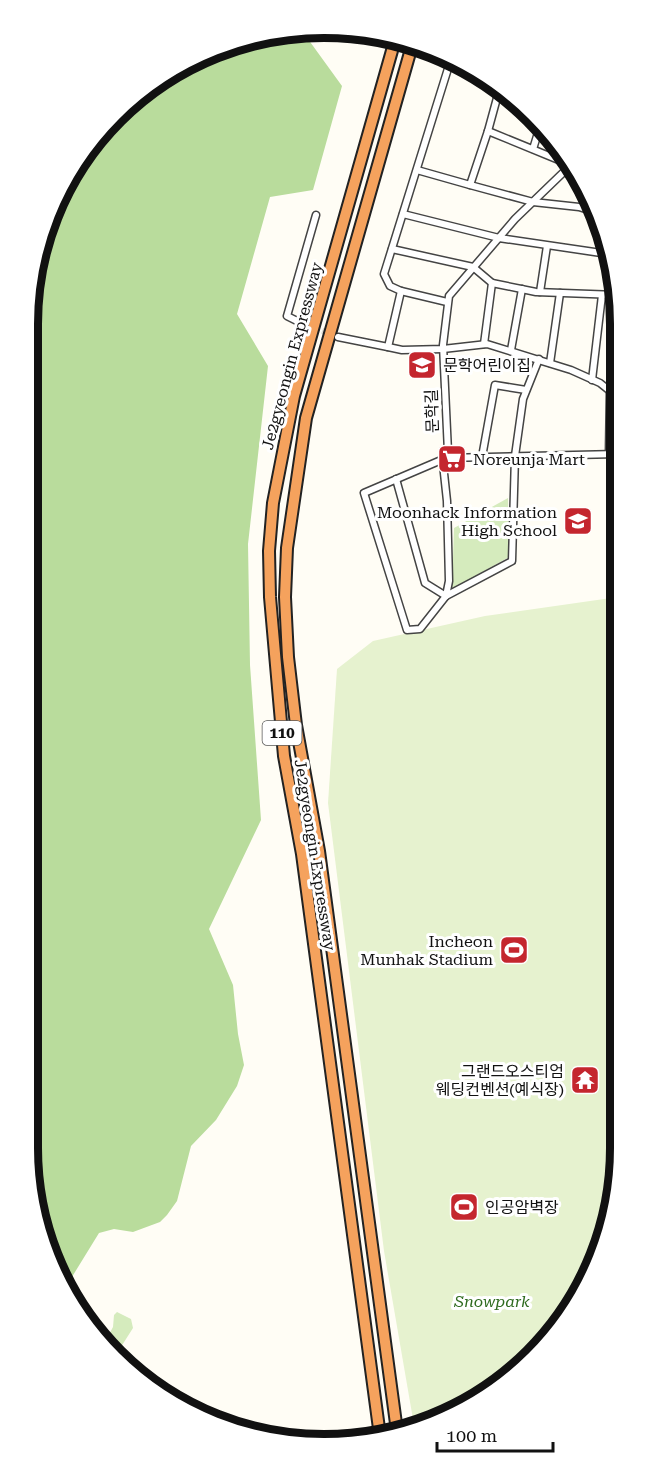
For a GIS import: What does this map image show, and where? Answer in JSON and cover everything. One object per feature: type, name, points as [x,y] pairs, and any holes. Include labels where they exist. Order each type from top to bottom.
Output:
[{"type":"highway","name":"Je2gyeongin Expressway","points":[[379,1429],[302,854],[284,756],[270,597],[269,551],[273,503],[294,396],[393,46]]},
{"type":"highway","name":"Je2gyeongin Expressway","points":[[396,1425],[319,851],[296,725],[288,657],[285,597],[288,538],[306,418],[410,51]]},
{"type":"street","points":[[449,66],[384,274],[390,286],[401,291],[447,302],[449,296],[498,238],[565,171]]},
{"type":"street","points":[[470,185],[497,97]]},
{"type":"street","points":[[488,131],[557,159]]},
{"type":"street","points":[[533,149],[538,134]]},
{"type":"street","points":[[417,170],[533,202],[586,209]]},
{"type":"street","points":[[403,214],[498,238],[601,253]]},
{"type":"street","points":[[297,321],[287,316],[316,215]]},
{"type":"street","points":[[540,292],[547,246]]},
{"type":"street","points":[[392,249],[473,267],[492,283],[540,292],[608,295]]},
{"type":"street","points":[[484,344],[492,283]]},
{"type":"street","points":[[512,351],[522,289]]},
{"type":"street","points":[[388,347],[401,291]]},
{"type":"street","points":[[550,363],[560,293]]},
{"type":"street","points":[[592,380],[602,295]]},
{"type":"street","name":"문학길","points":[[446,596],[449,581],[443,464],[447,452],[443,349],[447,302]]},
{"type":"street","points":[[338,337],[402,350],[443,349],[484,344],[512,351],[539,359],[550,363],[592,380],[610,391],[609,454],[515,456],[446,458],[364,493],[407,630],[420,629],[446,596],[512,561],[515,456],[526,390],[539,359]]},
{"type":"street","points":[[482,457],[495,385],[526,390]]},
{"type":"street","points":[[396,479],[425,583],[446,596]]},
{"type":"green space","points":[[307,38],[342,86],[313,190],[270,197],[237,314],[268,366],[248,544],[250,665],[261,820],[209,929],[233,985],[244,1065],[237,1086],[216,1120],[191,1146],[177,1201],[167,1215],[160,1222],[133,1232],[114,1229],[99,1233],[70,1280],[47,1223],[38,1167],[38,305],[43,268],[59,214],[76,180],[108,135],[135,108],[181,76],[214,59],[249,47]]},
{"type":"green space","points":[[508,498],[509,557],[452,589],[454,528]]},
{"type":"green space","name":"Incheon Munhak Stadium","points":[[610,598],[609,1167],[600,1223],[588,1258],[571,1292],[550,1323],[526,1351],[498,1375],[450,1405],[413,1420],[384,1251],[328,803],[337,669],[373,641],[485,616]]},
{"type":"green space","points":[[117,1312],[131,1319],[133,1328],[119,1349],[108,1337],[113,1327],[114,1315]]},
{"type":"tunnel","points":[[297,321],[338,337]]},
{"type":"place","name":"문학어린이집","points":[[422,365]]},
{"type":"place","name":"Noreunja Mart","points":[[452,459]]},
{"type":"place","name":"Moonhack Information High School","points":[[578,521]]},
{"type":"place","name":"Incheon Munhak Stadium","points":[[514,950]]},
{"type":"place","name":"그랜드오스티엄 웨딩컨벤션(예식장)","points":[[585,1080]]},
{"type":"place","name":"인공암벽장","points":[[464,1207]]},
{"type":"park label","name":"Snowpark","points":[[492,1301]]}]
